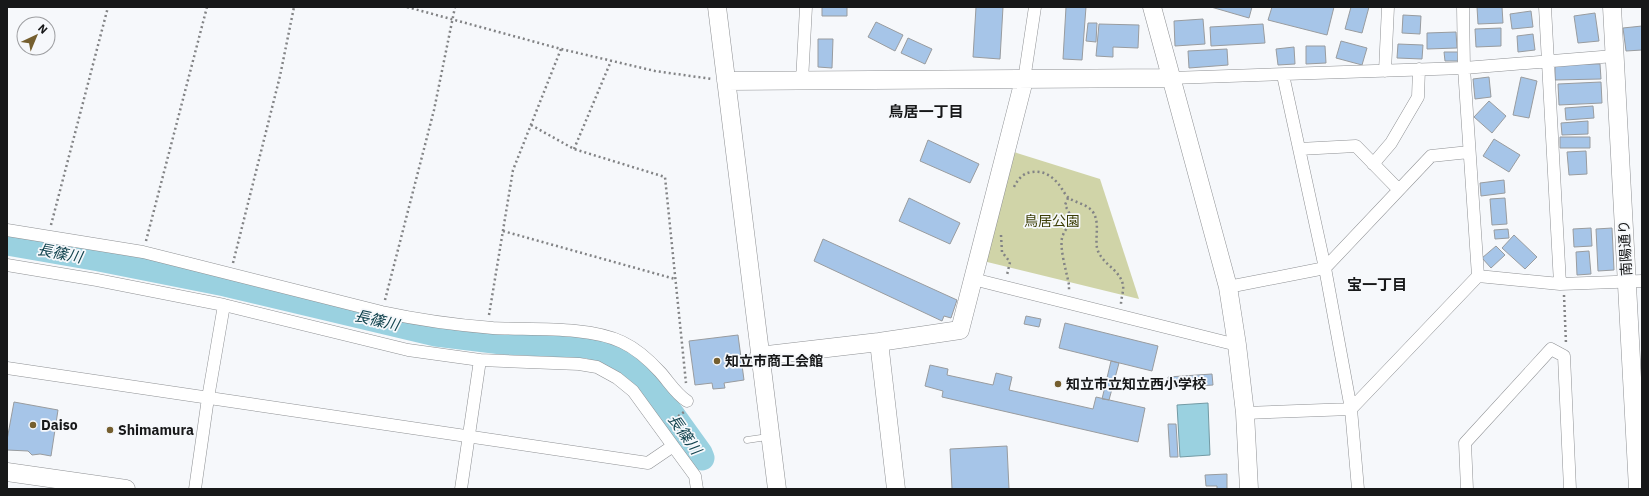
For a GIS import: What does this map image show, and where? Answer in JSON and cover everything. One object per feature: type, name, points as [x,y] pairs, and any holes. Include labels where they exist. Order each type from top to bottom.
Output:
[{"type":"street","points":[[717,7],[776,489]]},
{"type":"street","points":[[802,80],[806,7]]},
{"type":"street","points":[[759,356],[879,342],[960,330],[1024,80],[1035,7]]},
{"type":"street","points":[[1152,7],[1228,287],[1237,344],[1244,413],[1249,489]]},
{"type":"street","points":[[1385,71],[1388,7]]},
{"type":"street","points":[[1244,413],[1351,409],[1478,276],[1464,68],[1463,7]]},
{"type":"street","points":[[1545,7],[1560,284]]},
{"type":"street","name":"南陽通り","points":[[1612,7],[1614,56],[1634,281],[1638,489]]},
{"type":"street","points":[[726,81],[1024,80],[1283,75],[1464,68],[1614,56]]},
{"type":"street","points":[[1373,164],[1391,143],[1418,97],[1419,69]]},
{"type":"street","points":[[1283,75],[1325,268],[1351,409],[1358,489]]},
{"type":"street","points":[[1298,149],[1356,146],[1398,189]]},
{"type":"street","points":[[1228,287],[1325,268],[1398,189],[1431,156],[1469,152]]},
{"type":"street","points":[[7,230],[143,252],[382,312],[445,324],[580,331],[604,336],[622,342],[642,354],[660,372],[680,397],[687,401]]},
{"type":"street","points":[[7,265],[97,280],[224,306],[408,350],[480,360],[579,364],[598,367],[617,378],[634,391],[695,476],[696,489]]},
{"type":"street","points":[[1478,276],[1560,284],[1634,281]]},
{"type":"street","points":[[973,279],[1069,304],[1237,344]]},
{"type":"street","points":[[195,489],[208,398],[224,306]]},
{"type":"street","points":[[879,342],[896,489]]},
{"type":"street","points":[[1467,489],[1465,443],[1551,349],[1564,356],[1570,489]]},
{"type":"street","points":[[461,489],[480,360]]},
{"type":"street","points":[[7,368],[648,463],[673,446]]},
{"type":"street","points":[[7,472],[126,489]]},
{"type":"lane","points":[[747,440],[770,437]]},
{"type":"path","points":[[48,236],[108,7]]},
{"type":"path","points":[[143,252],[207,7]]},
{"type":"path","points":[[230,273],[280,76],[294,7]]},
{"type":"path","points":[[407,7],[561,49],[655,71],[726,81]]},
{"type":"path","points":[[382,312],[434,110],[454,7]]},
{"type":"path","points":[[487,327],[513,170],[561,49]]},
{"type":"path","points":[[574,149],[611,60]]},
{"type":"path","points":[[531,125],[574,149],[665,177],[687,401]]},
{"type":"path","points":[[1012,192],[1014,185],[1020,177],[1030,172],[1040,171],[1051,176],[1068,198],[1085,205],[1092,212],[1097,223],[1097,248],[1101,258],[1119,276],[1123,286],[1120,315]]},
{"type":"path","points":[[1068,198],[1066,205],[1072,218],[1070,227],[1063,234],[1061,242],[1069,285],[1069,304]]},
{"type":"path","points":[[1002,230],[1002,252],[1010,262],[1002,286]]},
{"type":"path","points":[[503,231],[675,278]]},
{"type":"path","points":[[1560,284],[1564,288],[1566,343],[1564,356]]},
{"type":"path","points":[[670,423],[681,414]]},
{"type":"green space","name":"鳥居公園","points":[[1014,152],[1100,179],[1139,299],[983,261]]},
{"type":"water","points":[[1208,403],[1210,455],[1180,457],[1177,405]]},
{"type":"building","points":[[822,7],[847,7],[847,16],[822,16]]},
{"type":"building","points":[[976,7],[1003,7],[1000,59],[973,57]]},
{"type":"building","points":[[1066,7],[1086,7],[1082,60],[1063,59]]},
{"type":"building","points":[[1211,7],[1252,7],[1249,18]]},
{"type":"building","points":[[1272,7],[1334,7],[1327,35],[1268,20]]},
{"type":"building","points":[[1351,7],[1369,7],[1362,33],[1345,29]]},
{"type":"building","points":[[1477,7],[1502,7],[1503,23],[1478,24]]},
{"type":"building","points":[[1531,11],[1533,27],[1512,29],[1510,14]]},
{"type":"building","points":[[1595,13],[1599,41],[1578,43],[1574,16]]},
{"type":"building","points":[[1403,15],[1421,16],[1420,34],[1402,33]]},
{"type":"building","points":[[1203,19],[1205,44],[1175,46],[1174,21]]},
{"type":"building","points":[[876,22],[903,35],[895,51],[868,37]]},
{"type":"building","points":[[1088,23],[1097,23],[1096,42],[1086,41]]},
{"type":"building","points":[[1099,24],[1139,25],[1138,48],[1113,47],[1113,57],[1096,56]]},
{"type":"building","points":[[1263,24],[1265,43],[1211,46],[1210,27]]},
{"type":"building","points":[[1642,26],[1642,50],[1626,51],[1623,28]]},
{"type":"building","points":[[1501,28],[1501,46],[1476,47],[1475,29]]},
{"type":"building","points":[[1456,32],[1457,48],[1427,49],[1427,33]]},
{"type":"building","points":[[1533,34],[1535,50],[1518,52],[1517,36]]},
{"type":"building","points":[[908,38],[932,49],[925,64],[901,53]]},
{"type":"building","points":[[818,39],[833,39],[832,68],[818,67]]},
{"type":"building","points":[[1341,41],[1367,48],[1362,65],[1336,58]]},
{"type":"building","points":[[1398,44],[1423,45],[1422,59],[1397,58]]},
{"type":"building","points":[[1306,46],[1325,46],[1326,63],[1306,64]]},
{"type":"building","points":[[1294,47],[1295,64],[1278,65],[1276,49]]},
{"type":"building","points":[[1227,49],[1228,65],[1189,68],[1188,51]]},
{"type":"building","points":[[1444,52],[1458,52],[1458,61],[1445,61]]},
{"type":"building","points":[[1555,64],[1600,64],[1601,79],[1555,80]]},
{"type":"building","points":[[1489,77],[1491,97],[1475,99],[1473,79]]},
{"type":"building","points":[[1521,77],[1537,81],[1529,118],[1513,115]]},
{"type":"building","points":[[1601,82],[1602,103],[1559,105],[1558,84]]},
{"type":"building","points":[[1489,101],[1506,116],[1492,133],[1474,117]]},
{"type":"building","points":[[1593,106],[1594,118],[1566,120],[1565,108]]},
{"type":"building","points":[[1588,121],[1588,134],[1562,135],[1561,123]]},
{"type":"building","points":[[1560,137],[1590,137],[1590,148],[1560,148]]},
{"type":"building","points":[[1494,139],[1520,155],[1509,172],[1483,156]]},
{"type":"building","points":[[928,140],[979,164],[970,183],[920,161]]},
{"type":"building","points":[[1586,151],[1587,174],[1569,175],[1567,152]]},
{"type":"building","points":[[1504,180],[1505,193],[1481,196],[1480,183]]},
{"type":"building","points":[[909,198],[960,223],[950,244],[899,221]]},
{"type":"building","points":[[1505,198],[1507,224],[1492,225],[1490,199]]},
{"type":"building","points":[[1591,228],[1592,246],[1574,247],[1573,229]]},
{"type":"building","points":[[1612,228],[1614,270],[1598,271],[1596,229]]},
{"type":"building","points":[[1508,229],[1509,238],[1495,239],[1494,230]]},
{"type":"building","points":[[1514,235],[1537,257],[1525,269],[1502,248]]},
{"type":"building","points":[[823,239],[957,300],[951,318],[944,316],[942,321],[814,261]]},
{"type":"building","points":[[1496,246],[1505,255],[1491,268],[1482,258]]},
{"type":"building","points":[[1589,251],[1591,274],[1577,275],[1576,252]]},
{"type":"building","points":[[1026,316],[1041,319],[1039,327],[1024,324]]},
{"type":"building","points":[[1065,323],[1158,346],[1152,371],[1059,348]]},
{"type":"building","name":"知立市商工会館","points":[[738,335],[744,380],[724,383],[725,388],[713,389],[712,383],[695,385],[689,341]]},
{"type":"building","points":[[1111,361],[1119,363],[1109,400],[1102,399]]},
{"type":"building","points":[[930,365],[948,369],[947,375],[993,385],[996,373],[1012,377],[1009,390],[1093,409],[1096,397],[1145,408],[1138,442],[942,397],[943,391],[925,386]]},
{"type":"building","points":[[1212,374],[1213,385],[1169,388],[1168,377]]},
{"type":"building","name":"Daiso","points":[[14,402],[58,410],[51,456],[40,454],[32,455],[28,451],[7,450],[7,440]]},
{"type":"building","points":[[1168,424],[1176,424],[1178,457],[1170,457]]},
{"type":"building","points":[[1007,446],[1009,489],[952,489],[950,449]]},
{"type":"building","points":[[1227,474],[1227,489],[1217,489],[1217,486],[1206,486],[1205,475]]},
{"type":"waterway","name":"長篠川","points":[[7,243],[99,259],[225,284],[436,334],[502,342],[589,346],[620,358],[637,370],[649,382],[700,453],[702,458]]},
{"type":"place","name":"知立市商工会館","points":[[717,361]]},
{"type":"place","name":"知立市立知立西小学校","points":[[1058,384]]},
{"type":"place","name":"Daiso","points":[[33,425]]},
{"type":"place","name":"Shimamura","points":[[110,430]]},
{"type":"district","name":"鳥居一丁目","points":[[926,111]]},
{"type":"district","name":"宝一丁目","points":[[1377,284]]}]
